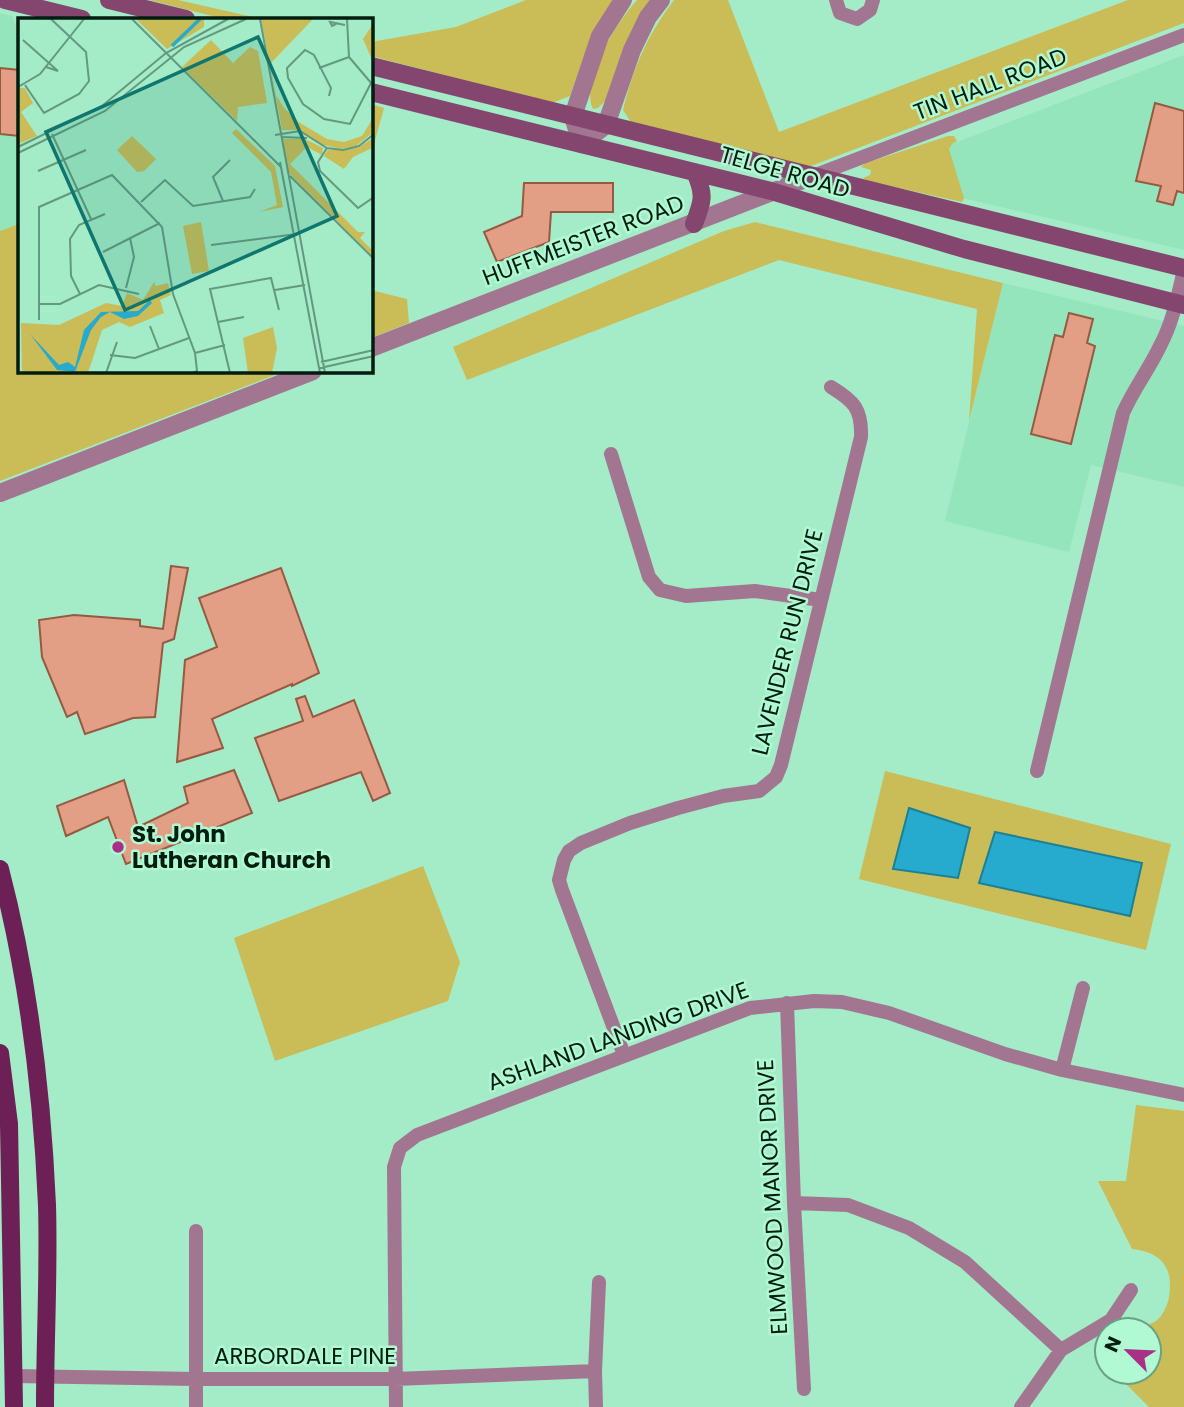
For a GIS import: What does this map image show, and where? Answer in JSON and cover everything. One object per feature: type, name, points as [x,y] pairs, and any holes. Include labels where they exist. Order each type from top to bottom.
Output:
[{"type":"main road","points":[[5,0],[78,18]]},
{"type":"main road","points":[[109,0],[155,15],[178,18]]},
{"type":"main road","name":"TELGE ROAD","points":[[373,66],[1184,269]]},
{"type":"main road","name":"TELGE ROAD","points":[[373,92],[771,191],[964,249],[1180,304]]},
{"type":"main road","points":[[694,224],[702,203],[703,191],[695,172]]},
{"type":"main road","points":[[0,869],[8,930],[33,1028],[47,1206],[45,1407]]},
{"type":"main road","points":[[0,1053],[9,1124],[14,1407]]},
{"type":"main road","points":[[9,1124],[40,1123]]},
{"type":"street","points":[[624,0],[600,36],[573,116],[581,144],[606,125],[632,50],[648,17],[661,0]]},
{"type":"street","points":[[836,0],[840,13],[857,19],[870,10],[873,0]]},
{"type":"street","name":"TIN HALL ROAD","points":[[813,176],[1184,35]]},
{"type":"street","name":"HUFFMEISTER ROAD","points":[[373,347],[813,176]]},
{"type":"street","points":[[1037,771],[1123,413],[1180,304],[1184,269]]},
{"type":"street","points":[[0,493],[308,373]]},
{"type":"street","name":"LAVENDER RUN DRIVE","points":[[624,1055],[562,890],[559,880],[564,860],[569,851],[581,843],[630,824],[723,796],[759,791],[776,777],[861,437],[858,409],[847,397],[831,387]]},
{"type":"street","points":[[611,454],[649,576],[660,590],[686,596],[755,591],[821,600]]},
{"type":"street","points":[[1062,1070],[1083,988]]},
{"type":"street","name":"ASHLAND LANDING DRIVE","points":[[395,1379],[394,1167],[400,1148],[417,1135],[750,1008],[787,1003],[842,1002],[889,1013],[1005,1054],[1062,1070],[1184,1095]]},
{"type":"street","name":"ELMWOOD MANOR DRIVE","points":[[787,1003],[804,1389]]},
{"type":"street","points":[[794,1203],[848,1205],[909,1228],[965,1262],[1061,1350]]},
{"type":"street","points":[[196,1231],[196,1407]]},
{"type":"street","points":[[596,1407],[599,1282]]},
{"type":"street","points":[[1021,1407],[1061,1350],[1111,1320],[1131,1290]]},
{"type":"street","name":"ARBORDALE PINE","points":[[14,1376],[395,1379],[595,1371]]},
{"type":"street","points":[[395,1379],[396,1407]]},
{"type":"shaded area","points":[[149,0],[178,0],[257,18],[220,18]]},
{"type":"shaded area","points":[[526,0],[616,0],[593,33],[570,96],[552,103],[373,57],[373,42],[456,27]]},
{"type":"shaded area","points":[[637,0],[652,0],[629,36],[605,101],[593,109],[591,83],[596,67],[611,36]]},
{"type":"shaded area","points":[[674,0],[728,0],[779,132],[1128,0],[1184,0],[1184,23],[811,166],[797,165],[631,122],[623,110],[632,79],[642,52]]},
{"type":"shaded area","points":[[0,13],[12,16],[18,31],[18,224],[0,231]]},
{"type":"shaded area","points":[[1184,55],[1184,250],[958,197],[944,147]]},
{"type":"shaded area","points":[[373,105],[384,108],[373,148]]},
{"type":"shaded area","points":[[954,136],[957,141],[949,149],[964,198],[962,202],[863,178],[870,175],[871,170],[861,167],[866,163]]},
{"type":"shaded area","points":[[755,222],[1003,283],[969,421],[977,309],[779,260],[467,380],[453,347],[724,231]]},
{"type":"shaded area","points":[[18,224],[18,373],[280,373],[0,481],[0,231]]},
{"type":"shaded area","points":[[1003,283],[1184,326],[1184,487],[1091,465],[1069,552],[945,521]]},
{"type":"shaded area","points":[[373,290],[407,299],[409,323],[373,337]]},
{"type":"shaded area","points":[[885,771],[1171,844],[1146,950],[859,879]]},
{"type":"shaded area","points":[[423,866],[460,962],[448,1001],[275,1061],[234,938]]},
{"type":"shaded area","points":[[1136,1105],[1184,1111],[1184,1407],[1149,1407],[1128,1386],[1163,1386],[1161,1316],[1168,1303],[1170,1286],[1167,1269],[1158,1258],[1132,1249],[1098,1181],[1126,1181]]},
{"type":"water","points":[[909,808],[970,828],[958,878],[893,869]]},
{"type":"water","points":[[995,832],[1142,863],[1130,916],[979,883]]},
{"type":"building","points":[[0,68],[18,70],[18,136],[0,134]]},
{"type":"building","points":[[1155,103],[1184,111],[1184,193],[1177,191],[1173,205],[1157,201],[1161,186],[1136,181]]},
{"type":"building","points":[[524,183],[613,183],[613,212],[551,212],[549,242],[497,262],[484,232],[522,216]]},
{"type":"building","points":[[1069,313],[1093,319],[1087,343],[1095,346],[1071,444],[1031,434],[1055,335],[1063,337]]},
{"type":"building","points":[[171,566],[188,568],[174,639],[163,643],[155,717],[133,718],[85,734],[77,712],[67,717],[42,657],[39,620],[74,615],[140,620],[140,626],[163,629]]},
{"type":"building","points":[[281,568],[319,673],[212,719],[223,748],[177,762],[185,660],[217,647],[199,598]]},
{"type":"building","points":[[305,696],[313,717],[354,700],[390,793],[373,801],[361,772],[279,801],[255,738],[303,721],[296,699]]},
{"type":"building","points":[[234,770],[252,813],[126,864],[108,817],[66,836],[57,806],[124,780],[138,827],[188,803],[184,787]]},
{"type":"place","name":"St. John Lutheran Church","points":[[118,847]]}]
